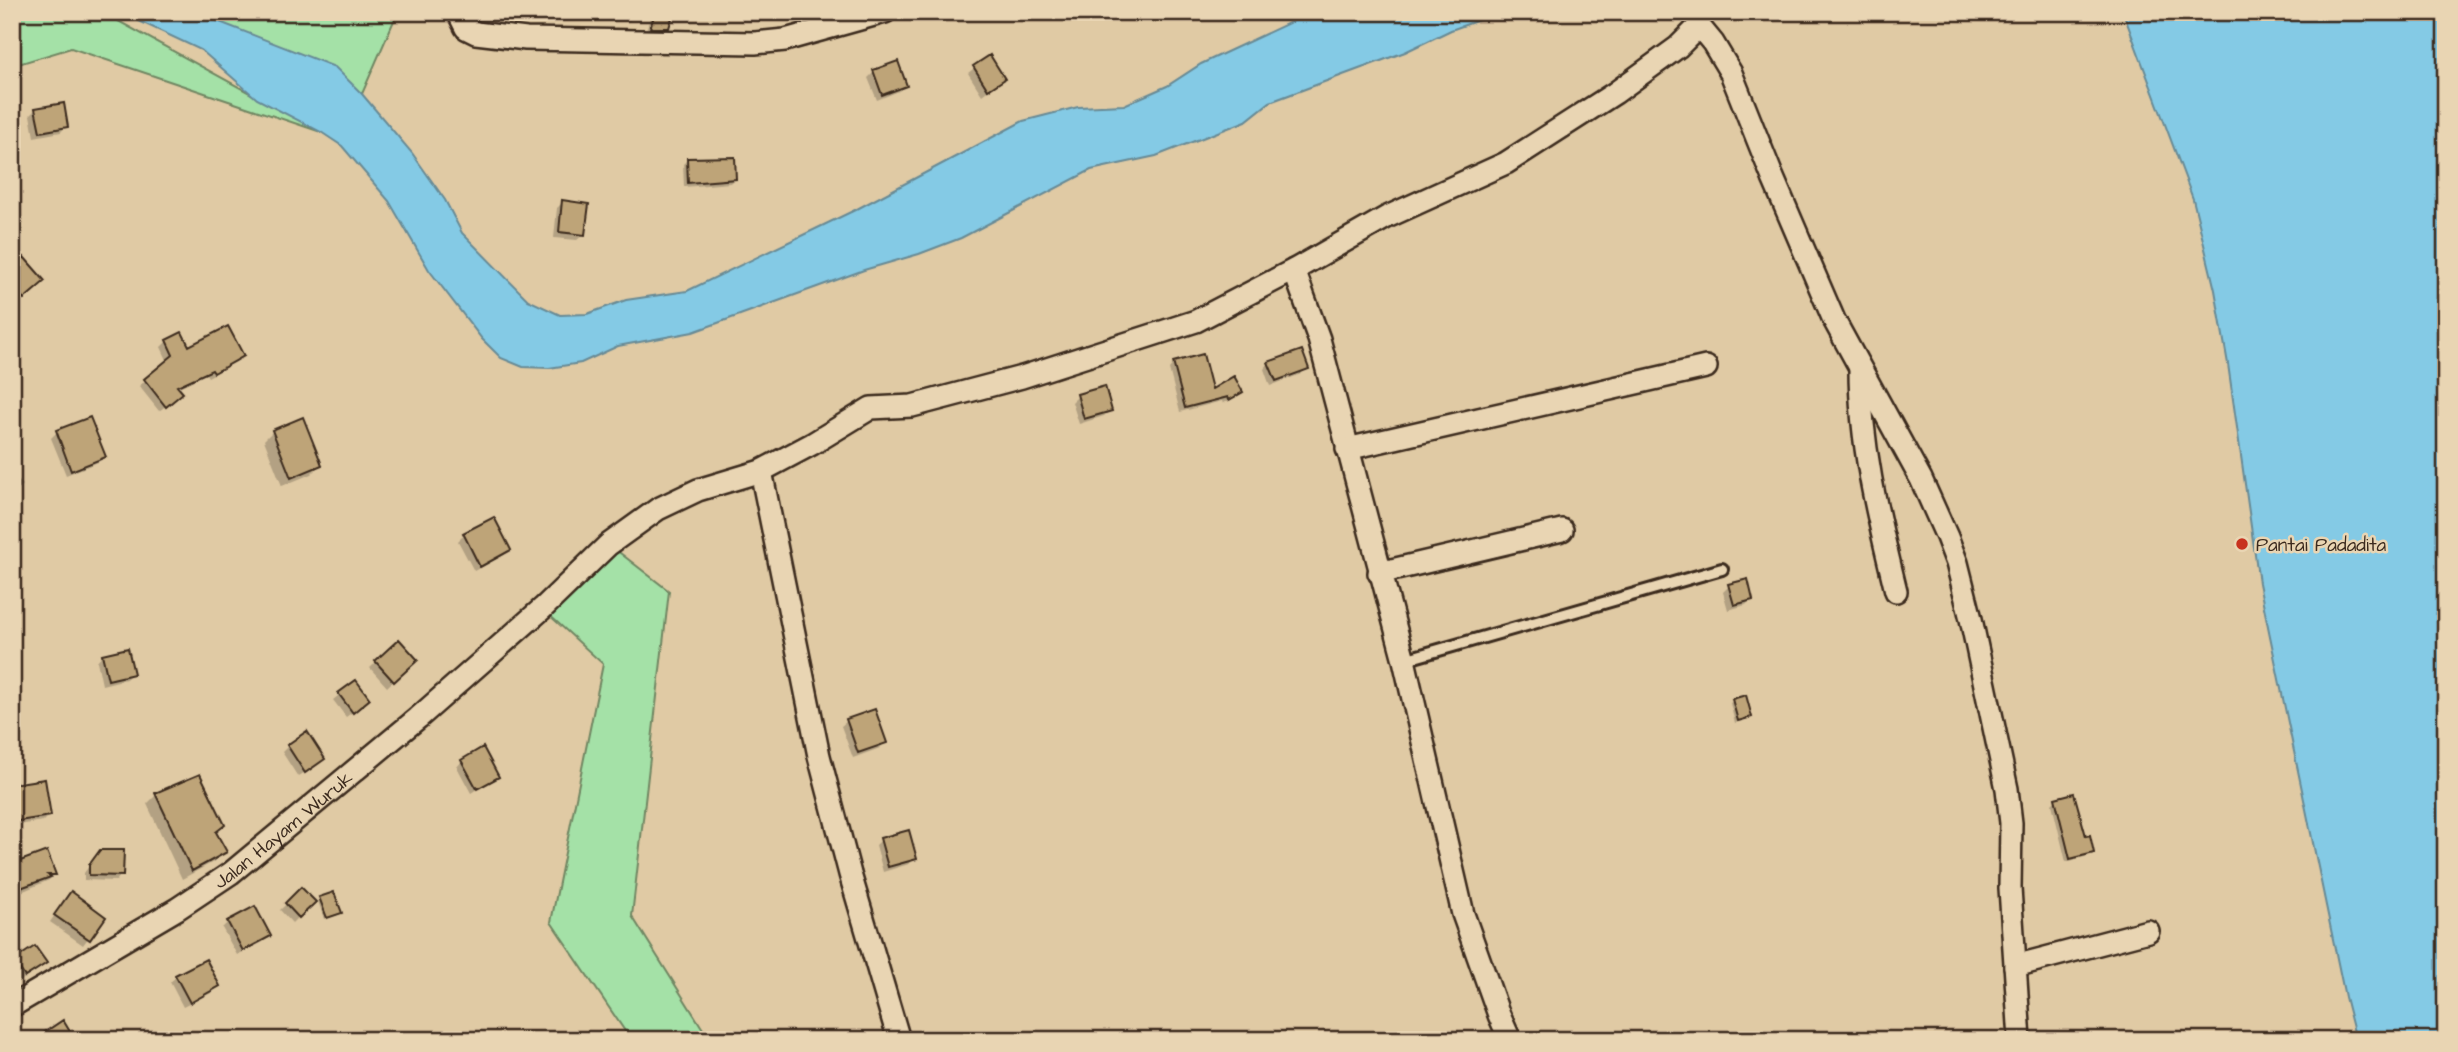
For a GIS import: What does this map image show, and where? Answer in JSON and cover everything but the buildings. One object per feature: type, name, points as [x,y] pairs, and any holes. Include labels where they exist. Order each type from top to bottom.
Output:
[{"type":"street","points":[[458,12],[466,28],[489,35],[526,39],[755,43],[785,40],[885,12]]},
{"type":"street","points":[[1692,19],[1713,43],[1731,73],[1817,284],[1921,479],[1956,563],[2007,789],[2011,823],[2010,888],[2020,1040]]},
{"type":"street","name":"Jalan Hayam Wuruk","points":[[12,1006],[222,880],[418,718],[536,614],[608,545],[676,499],[761,471],[871,408],[912,406],[1022,377],[1196,321],[1387,217],[1473,179],[1517,156],[1615,93],[1678,47],[1692,19]]},
{"type":"street","points":[[1294,270],[1319,339],[1404,660],[1464,914],[1510,1040]]},
{"type":"street","points":[[1860,366],[1862,421],[1870,475],[1896,591]]},
{"type":"street","points":[[1347,449],[1706,367]]},
{"type":"street","points":[[761,471],[820,756],[850,874],[899,1040]]},
{"type":"street","points":[[1379,573],[1562,530]]},
{"type":"street","points":[[2015,966],[2148,932]]},
{"type":"lane","points":[[1404,660],[1722,569]]},
{"type":"green space","points":[[12,12],[102,12],[321,132],[71,48],[12,66]]},
{"type":"green space","points":[[182,12],[380,12],[396,16],[362,94]]},
{"type":"green space","points":[[611,546],[669,591],[632,916],[706,1034],[729,1040],[631,1040],[551,922],[603,664],[547,613]]},
{"type":"water","points":[[106,12],[201,12],[212,19],[335,67],[362,94],[412,153],[445,200],[462,233],[528,300],[560,315],[587,314],[626,300],[687,291],[857,209],[1023,121],[1078,107],[1124,105],[1167,86],[1201,64],[1308,14],[1501,12],[1451,30],[1405,52],[1270,102],[1246,121],[1156,156],[1091,170],[961,238],[919,254],[864,270],[693,332],[618,346],[581,363],[549,368],[523,367],[501,358],[482,339],[429,270],[389,201],[342,146],[257,99],[201,50],[137,20]]},
{"type":"water","points":[[2123,12],[2446,12],[2446,1040],[2356,1040],[2259,583],[2215,290],[2193,199]]},
{"type":"place","name":"Pantai Padadita","points":[[2242,544]]}]
